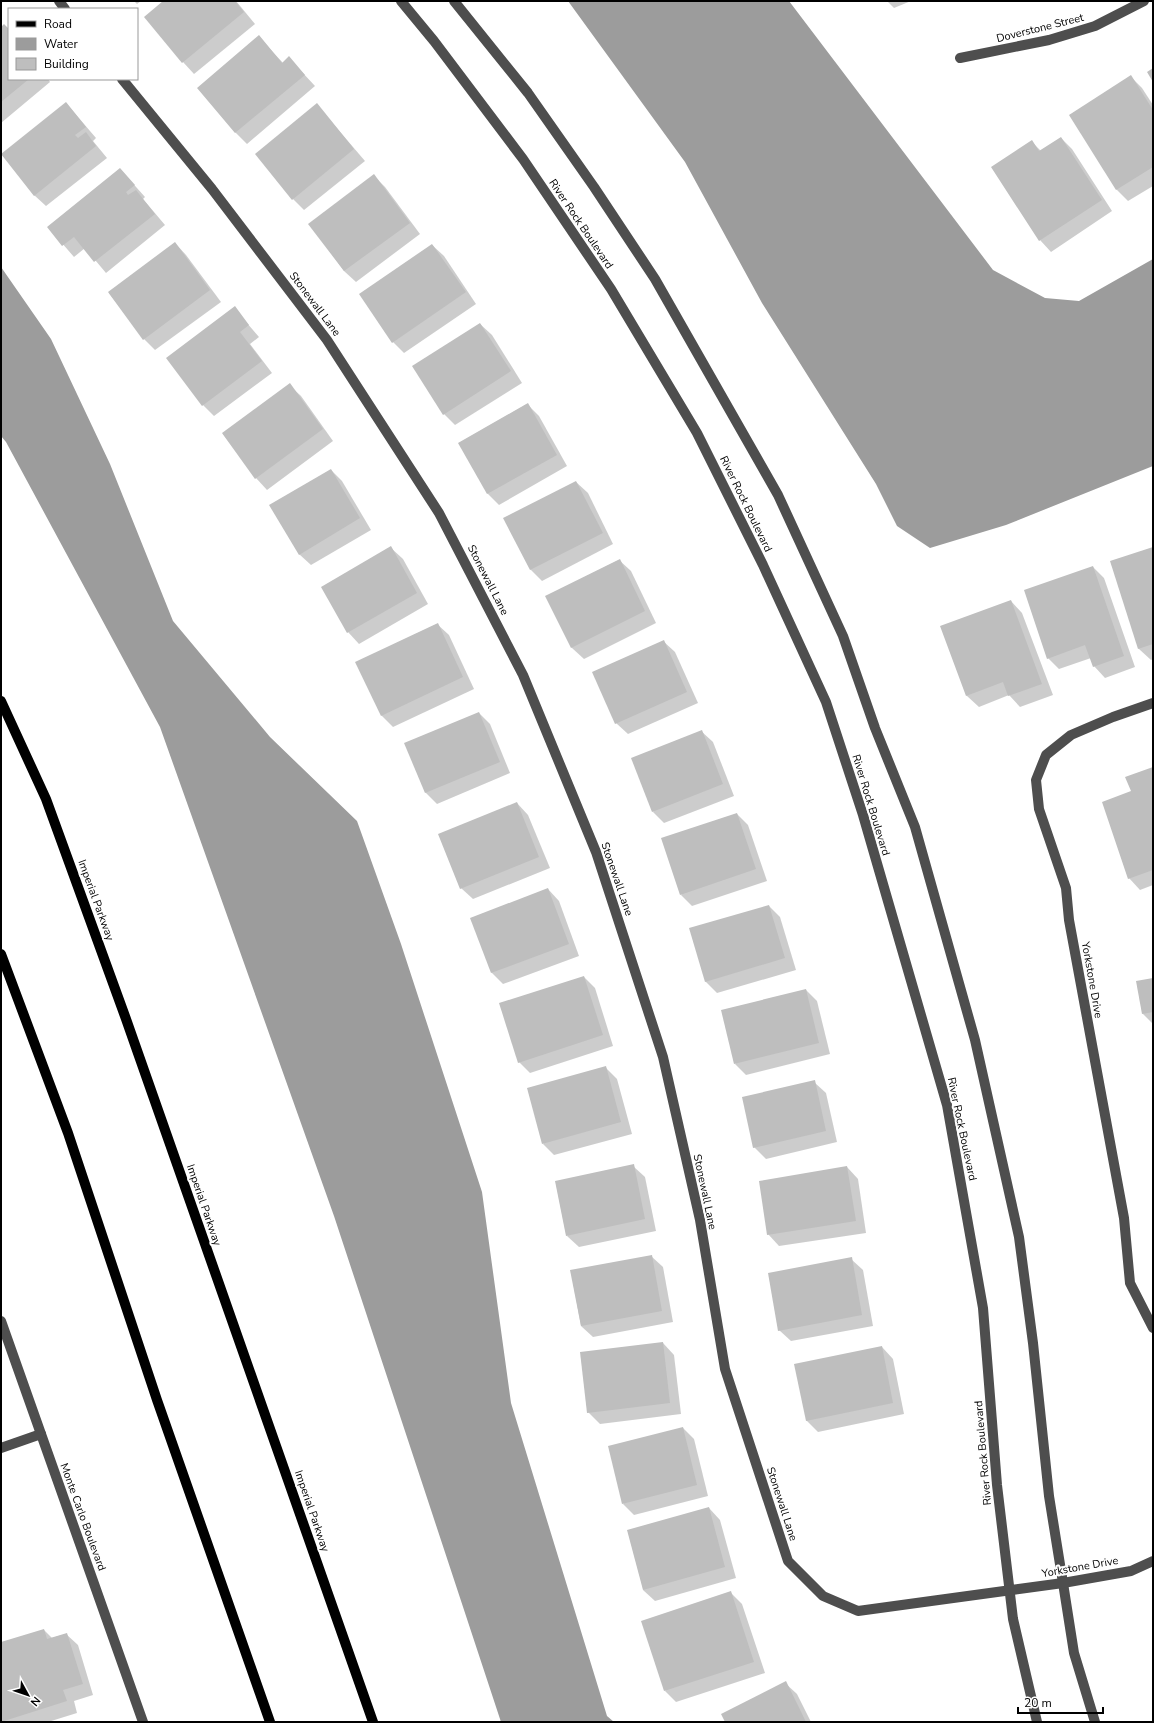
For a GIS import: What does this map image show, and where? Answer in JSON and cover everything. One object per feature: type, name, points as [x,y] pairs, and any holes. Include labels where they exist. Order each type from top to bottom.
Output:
[{"type":"main road","name":"Imperial Parkway","points":[[1,702],[46,799],[126,1019],[373,1722]]},
{"type":"main road","points":[[1,954],[68,1133],[157,1400],[270,1722]]},
{"type":"street","name":"River Rock Boulevard","points":[[401,1],[434,40],[523,159],[611,289],[697,433],[763,565],[826,702],[863,815],[947,1105],[983,1308],[997,1484],[1013,1619],[1037,1722]]},
{"type":"street","points":[[454,1],[528,93],[594,187],[655,279],[778,495],[843,636],[875,728],[915,827],[975,1040],[1019,1237],[1033,1343],[1049,1496],[1074,1653],[1095,1722]]},
{"type":"street","name":"Doverstone Street","points":[[960,58],[1049,40],[1095,26],[1144,1]]},
{"type":"street","name":"Stonewall Lane","points":[[123,80],[212,189],[328,340],[439,513],[523,675],[596,852],[663,1057],[700,1220],[725,1369],[788,1561],[823,1596],[858,1611],[1010,1591]]},
{"type":"street","name":"Yorkstone Drive","points":[[1153,703],[1113,717],[1071,735],[1046,756],[1036,780],[1039,809],[1066,888],[1069,920],[1124,1218],[1130,1283],[1153,1328]]},
{"type":"street","name":"Monte Carlo Boulevard","points":[[1,1321],[143,1722]]},
{"type":"street","points":[[1,1448],[41,1434]]},
{"type":"street","name":"Yorkstone Drive","points":[[1010,1591],[1131,1571],[1153,1561]]},
{"type":"water","points":[[568,1],[789,1],[993,270],[1045,298],[1079,301],[1153,259],[1153,466],[1006,525],[930,548],[897,526],[876,484],[762,303],[685,162]]},
{"type":"water","points":[[1,267],[51,339],[110,464],[173,621],[270,737],[357,821],[401,944],[482,1192],[511,1403],[607,1716],[614,1722],[501,1722],[334,1216],[160,727],[6,442],[1,436]]},
{"type":"building","points":[[163,1],[235,1],[244,12],[182,63],[144,17]]},
{"type":"building","points":[[4,24],[8,28],[8,80],[28,80],[1,102],[1,27]]},
{"type":"building","points":[[259,35],[282,63],[289,56],[305,75],[235,133],[197,88]]},
{"type":"building","points":[[1153,68],[1153,82],[1147,72]]},
{"type":"building","points":[[1131,75],[1153,110],[1153,167],[1116,190],[1069,115]]},
{"type":"building","points":[[66,102],[86,127],[75,135],[78,138],[86,132],[96,146],[34,196],[1,154]]},
{"type":"building","points":[[317,103],[354,149],[292,200],[255,154]]},
{"type":"building","points":[[1061,137],[1102,200],[1039,241],[991,167],[1032,140],[1039,151]]},
{"type":"building","points":[[120,168],[135,185],[126,192],[128,195],[136,190],[155,214],[94,262],[74,237],[62,246],[47,227]]},
{"type":"building","points":[[374,174],[410,223],[344,271],[308,224]]},
{"type":"building","points":[[175,242],[210,290],[143,340],[108,292]]},
{"type":"building","points":[[432,244],[466,292],[392,343],[359,294]]},
{"type":"building","points":[[235,306],[249,325],[240,332],[262,361],[202,406],[166,358]]},
{"type":"building","points":[[480,323],[511,371],[443,415],[412,366]]},
{"type":"building","points":[[290,383],[323,429],[255,479],[222,433]]},
{"type":"building","points":[[528,403],[557,455],[487,494],[458,443]]},
{"type":"building","points":[[331,469],[360,518],[299,555],[269,505]]},
{"type":"building","points":[[576,481],[603,533],[530,570],[503,518]]},
{"type":"building","points":[[391,546],[417,593],[347,633],[321,587]]},
{"type":"building","points":[[1153,547],[1153,644],[1138,649],[1110,561]]},
{"type":"building","points":[[620,559],[645,611],[571,648],[545,596]]},
{"type":"building","points":[[1093,566],[1124,656],[1093,667],[1085,645],[1047,659],[1024,590]]},
{"type":"building","points":[[1011,600],[1042,684],[1008,696],[1003,682],[966,696],[940,626]]},
{"type":"building","points":[[438,623],[463,677],[381,716],[355,662]]},
{"type":"building","points":[[664,640],[687,692],[615,724],[592,672]]},
{"type":"building","points":[[479,712],[500,762],[425,793],[404,743]]},
{"type":"building","points":[[702,730],[723,784],[652,812],[631,758]]},
{"type":"building","points":[[1153,767],[1153,870],[1128,879],[1102,802],[1131,791],[1125,777]]},
{"type":"building","points":[[517,802],[539,857],[460,889],[438,834]]},
{"type":"building","points":[[737,813],[756,869],[680,895],[661,838]]},
{"type":"building","points":[[548,888],[569,944],[491,973],[470,918]]},
{"type":"building","points":[[769,905],[785,958],[705,982],[689,928]]},
{"type":"building","points":[[584,976],[603,1035],[518,1063],[499,1003]]},
{"type":"building","points":[[1153,978],[1153,1012],[1142,1014],[1136,981]]},
{"type":"building","points":[[806,989],[819,1043],[734,1064],[721,1010]]},
{"type":"building","points":[[606,1066],[621,1122],[542,1144],[527,1088]]},
{"type":"building","points":[[815,1080],[826,1131],[753,1148],[742,1097]]},
{"type":"building","points":[[634,1164],[645,1219],[566,1236],[555,1181]]},
{"type":"building","points":[[847,1166],[856,1221],[767,1235],[759,1181]]},
{"type":"building","points":[[652,1255],[662,1311],[581,1326],[570,1270]]},
{"type":"building","points":[[852,1257],[862,1315],[778,1331],[768,1273]]},
{"type":"building","points":[[663,1342],[670,1403],[587,1413],[580,1352]]},
{"type":"building","points":[[882,1346],[893,1403],[806,1421],[794,1364]]},
{"type":"building","points":[[683,1427],[697,1485],[622,1504],[608,1446]]},
{"type":"building","points":[[709,1507],[725,1567],[643,1590],[627,1530]]},
{"type":"building","points":[[731,1591],[754,1662],[664,1691],[641,1621]]},
{"type":"building","points":[[44,1629],[47,1639],[67,1633],[83,1684],[63,1690],[67,1701],[1,1722],[1,1642]]},
{"type":"building","points":[[786,1681],[806,1722],[725,1722],[721,1714]]}]
